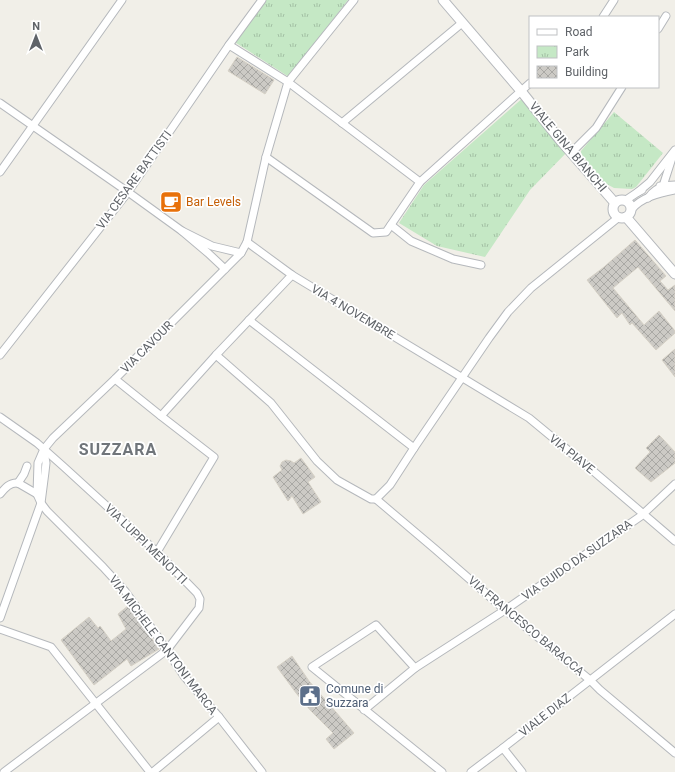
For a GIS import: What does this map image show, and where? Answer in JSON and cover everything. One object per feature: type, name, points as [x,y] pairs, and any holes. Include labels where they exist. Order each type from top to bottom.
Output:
[{"type":"street","points":[[0,172],[122,0]]},
{"type":"street","name":"VIA CESARE BATTISTI","points":[[0,355],[128,192],[229,45],[262,0]]},
{"type":"street","points":[[288,82],[354,0]]},
{"type":"street","name":"VIALE GINA BIANCHI","points":[[443,0],[521,91],[571,153],[615,203]]},
{"type":"street","points":[[604,16],[614,0]]},
{"type":"street","points":[[659,27],[666,16]]},
{"type":"street","points":[[342,123],[462,23]]},
{"type":"street","points":[[229,45],[288,82],[420,182]]},
{"type":"street","name":"VIA CAVOUR","points":[[44,449],[53,438],[115,379],[241,253],[246,242],[266,157],[288,82]]},
{"type":"street","points":[[266,157],[373,233],[386,232],[420,182],[529,84]]},
{"type":"street","points":[[571,153],[596,128],[621,88]]},
{"type":"street","points":[[0,104],[182,231],[225,269]]},
{"type":"street","points":[[648,198],[656,190],[663,186],[674,152]]},
{"type":"street","points":[[625,214],[614,214],[613,208],[615,203],[620,200],[626,200],[650,182],[674,152]]},
{"type":"street","points":[[638,192],[647,188],[675,185]]},
{"type":"street","points":[[376,500],[390,485],[508,312],[531,288],[635,205],[664,192],[675,190]]},
{"type":"street","points":[[625,214],[630,204],[626,200]]},
{"type":"street","points":[[625,214],[675,274]]},
{"type":"street","points":[[391,225],[411,241],[453,259],[482,265]]},
{"type":"street","points":[[182,231],[212,246],[241,253]]},
{"type":"street","name":"VIA 4 NOVEMBRE","points":[[246,242],[292,275],[462,378]]},
{"type":"street","points":[[161,416],[216,355],[292,275]]},
{"type":"street","points":[[249,320],[414,448]]},
{"type":"street","name":"VIA FRANCESCO BARACCA","points":[[216,355],[271,403],[317,461],[337,480],[371,499],[376,500],[435,549],[504,610],[590,680],[675,753]]},
{"type":"street","name":"VIA PIAVE","points":[[462,378],[529,418],[675,541]]},
{"type":"street","points":[[115,379],[214,457],[157,552]]},
{"type":"street","name":"VIA LUPPI MENOTTI","points":[[0,417],[44,449],[157,552],[197,593],[200,599],[199,608],[167,650],[4,772]]},
{"type":"street","points":[[0,494],[8,486],[18,483],[37,494],[38,463],[44,449]]},
{"type":"street","points":[[0,618],[34,518],[41,503],[46,462],[44,449]]},
{"type":"street","points":[[18,483],[27,466]]},
{"type":"street","name":"VIA GUIDO DA SUZZARA","points":[[364,710],[415,668],[504,610],[643,514],[675,484]]},
{"type":"street","name":"VIA MICHELE CANTONI MARCA","points":[[37,494],[47,511],[125,591],[184,676],[219,717],[262,772]]},
{"type":"street","name":"VIALE DIAZ","points":[[471,772],[675,614]]},
{"type":"street","points":[[415,668],[376,625],[312,667],[442,772]]},
{"type":"street","points":[[0,629],[51,647],[95,704],[152,772],[219,717]]},
{"type":"street","points":[[502,748],[522,772]]},
{"type":"green space","points":[[257,0],[348,0],[289,77],[230,39]]},
{"type":"green space","points":[[525,96],[568,151],[530,190],[485,257],[437,246],[399,223],[424,185]]},
{"type":"green space","points":[[614,112],[663,153],[636,187],[632,189],[614,188],[603,182],[581,154],[581,151]]},
{"type":"building","points":[[237,57],[274,80],[265,94],[228,71]]},
{"type":"building","points":[[635,240],[666,276],[660,281],[668,290],[675,285],[675,311],[638,267],[613,288],[644,325],[659,311],[675,331],[675,333],[656,350],[632,323],[630,325],[622,313],[617,318],[587,280]]},
{"type":"building","points":[[675,349],[675,377],[662,360]]},
{"type":"building","points":[[659,435],[675,452],[675,463],[651,482],[635,468],[650,452],[646,448]]},
{"type":"building","points":[[301,458],[315,477],[308,482],[321,502],[303,514],[292,496],[288,501],[273,477],[282,470],[280,466],[282,462],[286,460],[294,463]]},
{"type":"building","points":[[129,605],[159,649],[131,666],[127,659],[94,685],[61,640],[89,617],[98,628],[100,626],[111,641],[126,629],[118,614]]},
{"type":"building","points":[[292,656],[309,681],[354,733],[334,749],[326,739],[333,733],[311,711],[277,667]]},
{"type":"place","name":"Bar Levels","points":[[171,202]]},
{"type":"place","name":"Comune di Suzzara","points":[[310,696]]},
{"type":"district","name":"SUZZARA","points":[[118,449]]}]
